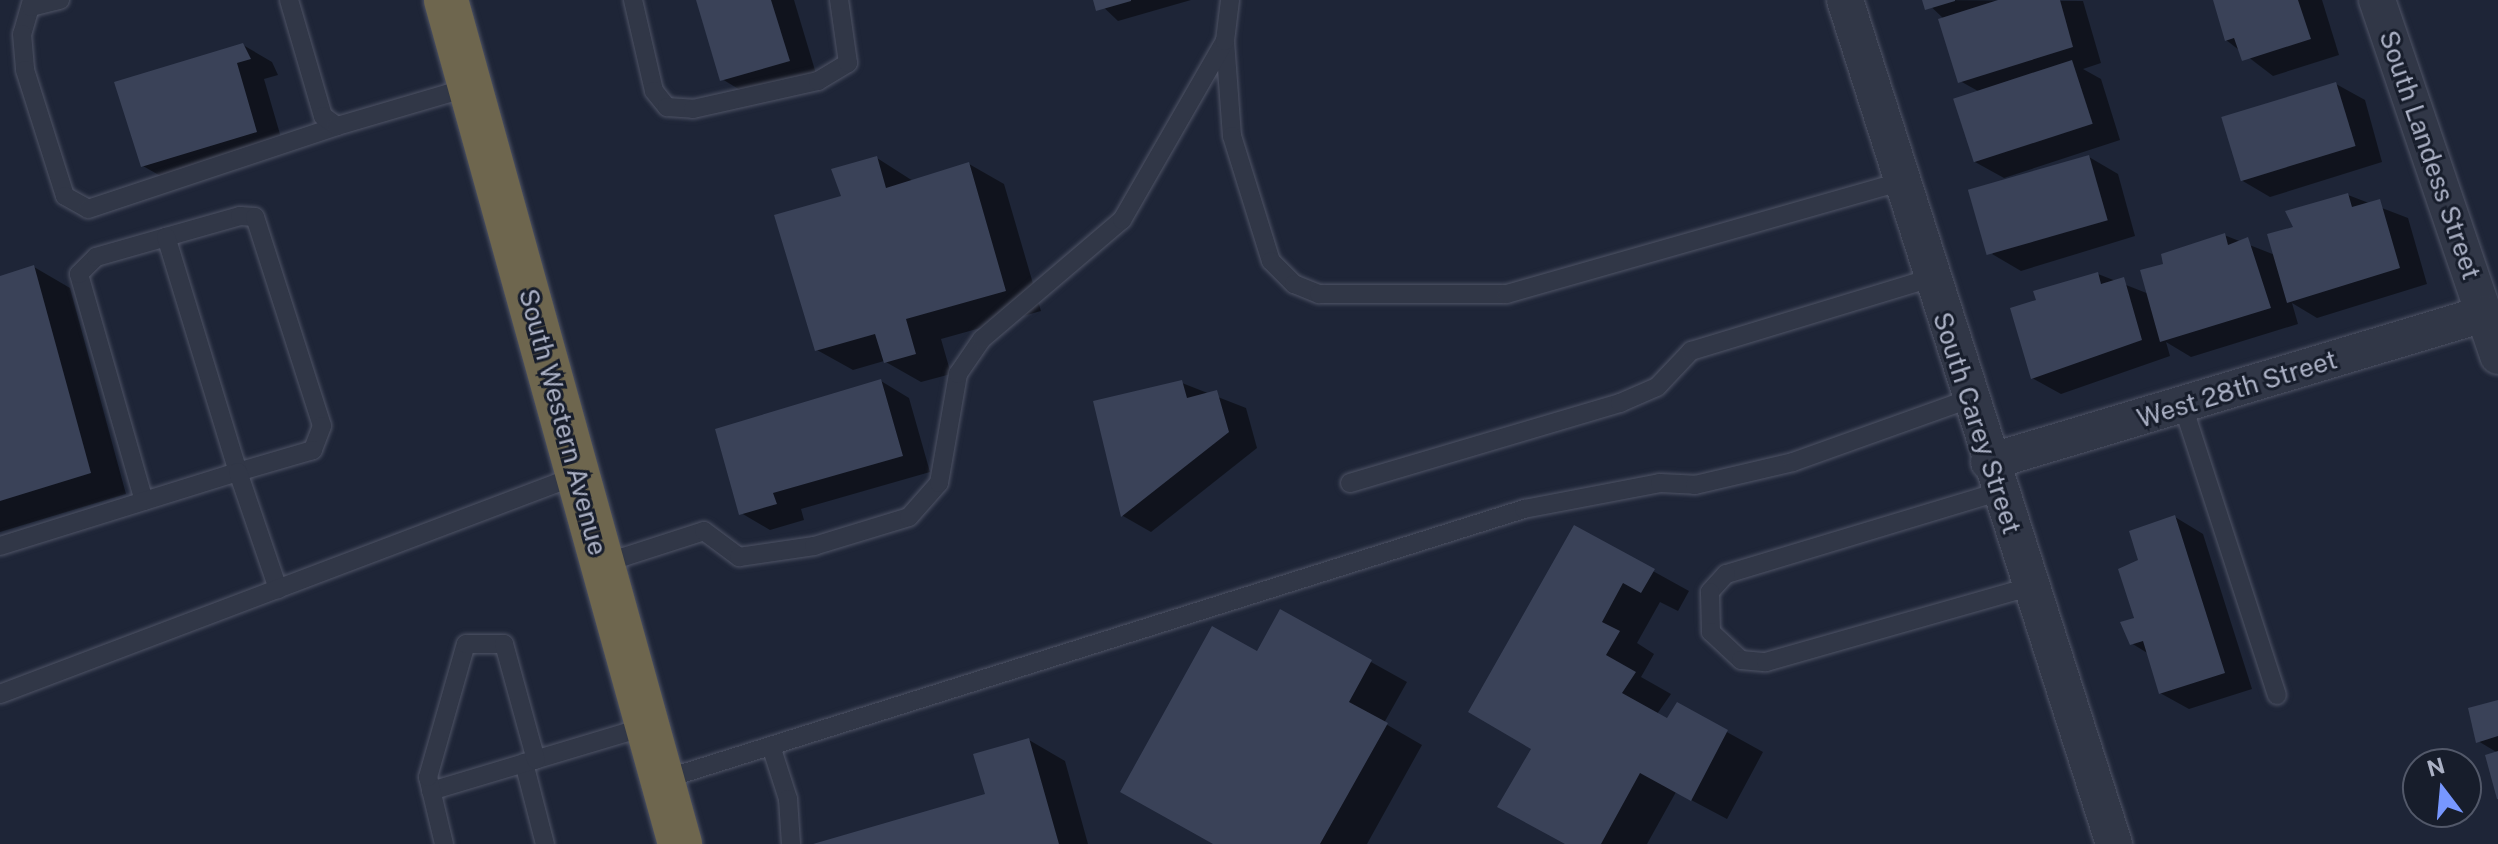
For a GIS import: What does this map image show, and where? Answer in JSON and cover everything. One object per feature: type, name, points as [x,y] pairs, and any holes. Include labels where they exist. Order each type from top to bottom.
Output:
[{"type":"highway","name":"South Western Avenue","points":[[446,0],[680,844]]},
{"type":"street","name":"South Carey Street","points":[[1845,0],[1993,477],[2114,844]]},
{"type":"street","name":"South Landess Street","points":[[2377,0],[2498,356]]},
{"type":"street","name":"West 28th Street","points":[[1993,477],[2183,406],[2484,314]]},
{"type":"lane","points":[[60,0],[31,4],[22,34],[25,70],[65,196],[88,209],[337,126],[470,87]]},
{"type":"lane","points":[[289,0],[323,116],[337,126]]},
{"type":"lane","points":[[633,0],[654,91],[667,107],[693,109],[818,81],[848,63],[839,0]]},
{"type":"lane","points":[[1230,0],[1225,41],[1232,136],[1271,261],[1294,284],[1319,294],[1507,294],[1901,182]]},
{"type":"lane","points":[[602,564],[704,531],[739,557],[814,546],[909,517],[939,483],[958,374],[982,339],[1122,220],[1225,41]]},
{"type":"lane","points":[[0,546],[313,450],[322,426],[265,237],[255,217],[240,216],[96,257],[79,274],[144,501]]},
{"type":"lane","points":[[166,237],[238,472],[278,589]]},
{"type":"lane","points":[[1350,483],[1620,403],[1657,387],[1691,351],[1931,278]]},
{"type":"lane","points":[[662,780],[1524,509],[1660,483],[1695,485],[1793,462],[1969,399]]},
{"type":"lane","points":[[2183,406],[2277,695]]},
{"type":"lane","points":[[0,694],[578,475]]},
{"type":"lane","points":[[1993,477],[1726,574],[1710,592],[1711,632],[1741,660],[1766,662],[2030,587]]},
{"type":"lane","points":[[444,844],[428,777],[466,644],[504,644],[545,844]]},
{"type":"lane","points":[[431,791],[647,726]]},
{"type":"lane","points":[[771,746],[788,799],[791,844]]},
{"type":"building","points":[[696,0],[771,0],[790,61],[720,81]]},
{"type":"building","points":[[1093,0],[1131,0],[1131,1],[1096,11]]},
{"type":"building","points":[[1922,0],[1955,0],[1955,1],[1925,10]]},
{"type":"building","points":[[1998,0],[2060,0],[2073,47],[1958,83],[1938,19]]},
{"type":"building","points":[[2213,0],[2298,0],[2311,39],[2242,61],[2234,38],[2225,41]]},
{"type":"building","points":[[243,43],[251,59],[237,63],[257,132],[141,167],[114,82]]},
{"type":"building","points":[[2072,60],[2093,124],[1974,162],[1953,99]]},
{"type":"building","points":[[2336,82],[2356,146],[2241,181],[2221,117]]},
{"type":"building","points":[[2089,155],[2108,220],[1987,255],[1968,190]]},
{"type":"building","points":[[877,156],[886,188],[969,162],[1006,291],[906,319],[916,354],[884,363],[875,334],[815,351],[774,215],[841,196],[831,169]]},
{"type":"building","points":[[2348,193],[2352,207],[2380,199],[2400,268],[2287,303],[2267,234],[2293,227],[2285,211]]},
{"type":"building","points":[[2225,233],[2228,245],[2248,237],[2271,308],[2160,342],[2140,270],[2163,264],[2161,254]]},
{"type":"building","points":[[34,265],[91,473],[0,501],[0,276]]},
{"type":"building","points":[[2098,272],[2101,284],[2124,277],[2142,340],[2031,379],[2010,308],[2036,300],[2033,291]]},
{"type":"building","points":[[881,379],[903,456],[773,493],[777,504],[739,515],[715,429]]},
{"type":"building","points":[[1182,380],[1187,398],[1217,390],[1229,432],[1121,517],[1093,401]]},
{"type":"building","points":[[2175,515],[2225,673],[2159,694],[2143,641],[2130,645],[2120,622],[2134,618],[2118,569],[2138,560],[2129,531]]},
{"type":"building","points":[[1574,525],[1655,569],[1641,593],[1623,583],[1602,622],[1620,631],[1606,655],[1636,672],[1622,693],[1667,718],[1677,702],[1728,730],[1691,801],[1640,773],[1601,844],[1565,844],[1497,807],[1531,749],[1468,712]]},
{"type":"building","points":[[1280,609],[1372,660],[1349,702],[1388,723],[1320,844],[1213,844],[1120,792],[1212,626],[1257,651]]},
{"type":"building","points":[[2498,700],[2498,736],[2476,743],[2468,708]]},
{"type":"building","points":[[1029,738],[1059,844],[813,844],[985,794],[973,754]]},
{"type":"building","points":[[2498,751],[2498,799],[2497,799],[2485,755]]}]
